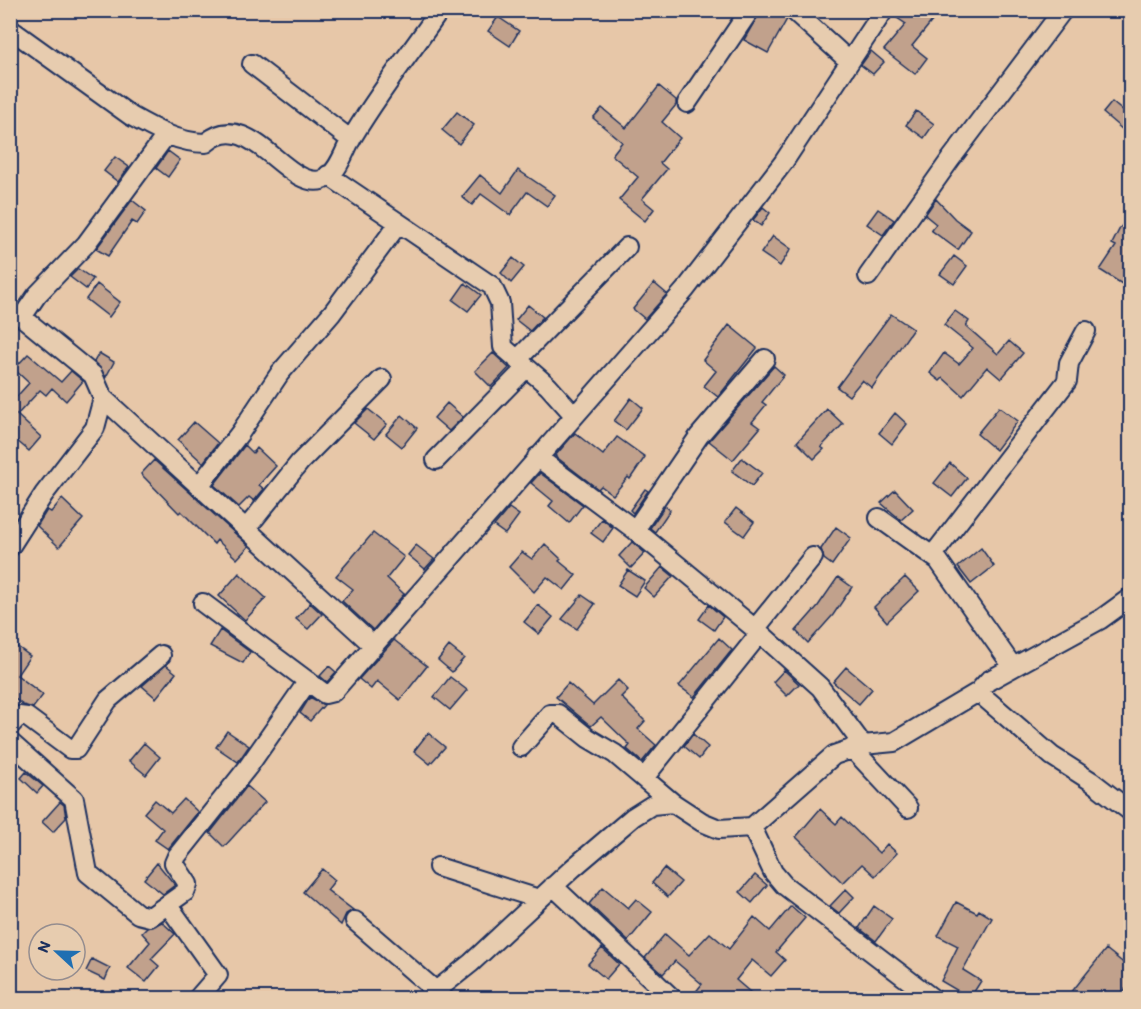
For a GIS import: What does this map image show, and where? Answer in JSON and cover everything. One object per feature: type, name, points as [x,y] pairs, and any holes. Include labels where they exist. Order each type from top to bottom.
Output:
[{"type":"street","points":[[10,29],[131,116],[167,134],[192,143],[206,143],[216,133],[235,132],[310,179],[322,180],[334,170],[351,140],[440,10]]},
{"type":"street","points":[[687,103],[750,10]]},
{"type":"street","points":[[793,10],[849,61]]},
{"type":"street","points":[[203,603],[329,695],[685,290],[783,163],[884,10]]},
{"type":"street","points":[[868,276],[950,160],[1063,10]]},
{"type":"street","points":[[252,64],[351,140]]},
{"type":"street","points":[[167,134],[86,244],[16,313],[93,375],[103,398],[374,646]]},
{"type":"street","points":[[328,175],[492,286],[500,303],[501,340],[506,351],[548,386],[574,415]]},
{"type":"street","points":[[199,486],[240,434],[280,373],[332,313],[399,223]]},
{"type":"street","points":[[436,460],[627,247]]},
{"type":"street","points":[[933,555],[1066,381],[1069,363],[1086,331]]},
{"type":"street","points":[[635,530],[699,436],[765,359]]},
{"type":"street","points":[[246,528],[300,462],[381,379]]},
{"type":"street","points":[[10,547],[44,494],[95,428],[103,398]]},
{"type":"street","points":[[537,457],[635,530],[758,631],[820,687],[858,746],[908,808]]},
{"type":"street","points":[[879,518],[933,555],[944,567],[1014,667]]},
{"type":"street","points":[[644,778],[813,557]]},
{"type":"street","points":[[520,747],[554,713],[588,738],[606,747],[673,803],[702,822],[720,829],[752,827],[834,755],[858,746],[894,742],[978,692],[988,681],[1101,618],[1131,598]]},
{"type":"street","points":[[10,726],[19,716],[27,717],[70,749],[76,749],[108,700],[161,655]]},
{"type":"street","points":[[10,742],[74,799],[85,868],[138,914],[150,917],[185,892],[188,884],[174,863],[177,856],[248,767],[308,681]]},
{"type":"street","points":[[978,692],[1052,756],[1091,781],[1131,812]]},
{"type":"street","points":[[355,921],[432,995],[471,963],[553,886],[633,817],[652,805],[673,803]]},
{"type":"street","points":[[752,827],[773,872],[784,885],[932,999]]},
{"type":"street","points":[[438,867],[539,899]]},
{"type":"street","points":[[553,886],[672,999]]},
{"type":"street","points":[[168,905],[218,975],[198,999]]},
{"type":"building","points":[[761,10],[780,10],[787,19],[768,53],[744,40]]},
{"type":"building","points":[[895,10],[941,10],[912,46],[927,58],[915,74],[884,50],[906,24],[894,16]]},
{"type":"building","points":[[498,17],[519,31],[510,46],[488,31]]},
{"type":"building","points":[[871,51],[884,62],[873,74],[861,65]]},
{"type":"building","points":[[659,86],[676,100],[676,105],[662,122],[680,138],[660,163],[667,169],[642,199],[654,209],[645,221],[619,200],[638,177],[612,155],[622,142],[593,118],[602,108],[626,128]]},
{"type":"building","points":[[1112,102],[1131,118],[1123,130],[1103,113]]},
{"type":"building","points":[[916,111],[934,124],[924,138],[906,125]]},
{"type":"building","points":[[457,112],[474,125],[459,144],[442,130]]},
{"type":"building","points":[[168,151],[180,160],[168,177],[156,168]]},
{"type":"building","points":[[115,157],[129,167],[118,182],[104,171]]},
{"type":"building","points":[[518,170],[555,195],[547,206],[527,192],[510,215],[481,194],[472,205],[462,197],[480,175],[502,193]]},
{"type":"building","points":[[936,199],[955,219],[971,231],[958,250],[931,230],[936,224],[925,215]]},
{"type":"building","points":[[132,200],[146,211],[137,224],[132,221],[108,256],[96,249]]},
{"type":"building","points":[[763,207],[770,213],[761,226],[753,220]]},
{"type":"building","points":[[878,209],[894,220],[883,235],[867,224]]},
{"type":"building","points":[[1131,215],[1131,251],[1125,261],[1131,265],[1131,271],[1122,284],[1100,270],[1116,246],[1112,244],[1120,228]]},
{"type":"building","points":[[773,236],[791,249],[780,266],[761,253]]},
{"type":"building","points":[[954,256],[967,266],[954,284],[940,274]]},
{"type":"building","points":[[513,258],[524,267],[511,283],[501,273]]},
{"type":"building","points":[[78,269],[93,279],[86,289],[70,277]]},
{"type":"building","points":[[465,283],[481,295],[468,311],[453,300]]},
{"type":"building","points":[[654,283],[667,294],[645,319],[633,309]]},
{"type":"building","points":[[97,284],[120,302],[109,317],[86,299]]},
{"type":"building","points":[[528,305],[543,317],[530,331],[516,320]]},
{"type":"building","points":[[955,311],[969,321],[966,326],[998,354],[1009,341],[1023,353],[1001,379],[987,367],[963,396],[943,378],[940,381],[930,373],[944,353],[959,364],[973,348],[944,325]]},
{"type":"building","points":[[891,314],[913,329],[872,388],[862,380],[849,396],[837,387]]},
{"type":"building","points":[[729,325],[757,348],[718,397],[704,386],[716,371],[703,360]]},
{"type":"building","points":[[99,353],[114,362],[106,377],[94,362]]},
{"type":"building","points":[[493,353],[509,368],[491,387],[475,371]]},
{"type":"building","points":[[28,354],[61,382],[71,371],[83,381],[66,401],[52,388],[46,395],[40,390],[17,415],[41,437],[29,451],[10,435],[10,404],[29,383],[14,369]]},
{"type":"building","points":[[774,366],[784,375],[762,402],[766,405],[752,422],[760,428],[733,460],[709,441]]},
{"type":"building","points":[[631,398],[643,408],[626,430],[614,421]]},
{"type":"building","points":[[447,403],[463,417],[449,431],[434,418]]},
{"type":"building","points":[[999,407],[1018,421],[996,450],[977,434]]},
{"type":"building","points":[[368,409],[387,424],[374,439],[354,423]]},
{"type":"building","points":[[827,409],[843,424],[821,447],[824,449],[814,459],[797,442]]},
{"type":"building","points":[[895,413],[907,424],[892,444],[879,433]]},
{"type":"building","points":[[402,415],[417,428],[402,447],[386,434]]},
{"type":"building","points":[[194,422],[218,443],[203,463],[178,440]]},
{"type":"building","points":[[575,433],[603,455],[617,437],[645,457],[630,479],[628,477],[613,495],[601,486],[598,489],[555,456]]},
{"type":"building","points":[[245,445],[253,453],[257,448],[276,466],[259,485],[264,489],[254,501],[249,497],[239,507],[214,485]]},
{"type":"building","points":[[742,458],[762,473],[752,486],[732,471]]},
{"type":"building","points":[[154,460],[249,546],[237,559],[217,540],[214,544],[181,511],[179,513],[141,474]]},
{"type":"building","points":[[950,463],[967,478],[952,497],[934,483]]},
{"type":"building","points":[[540,473],[583,505],[569,523],[549,506],[553,501],[531,483]]},
{"type":"building","points":[[645,489],[648,491],[633,513],[630,510]]},
{"type":"building","points":[[895,490],[913,509],[901,520],[881,503]]},
{"type":"building","points":[[62,499],[83,519],[59,547],[37,526],[47,510],[51,512]]},
{"type":"building","points":[[665,506],[670,510],[655,532],[650,528]]},
{"type":"building","points":[[509,508],[519,515],[505,534],[494,526]]},
{"type":"building","points":[[736,508],[754,522],[744,536],[725,522]]},
{"type":"building","points":[[602,519],[613,528],[603,542],[591,533]]},
{"type":"building","points":[[836,527],[851,538],[832,565],[824,559],[821,549]]},
{"type":"building","points":[[373,533],[404,557],[387,578],[404,594],[373,630],[342,601],[353,589],[336,576]]},
{"type":"building","points":[[632,542],[645,553],[631,568],[619,556]]},
{"type":"building","points":[[545,544],[561,559],[559,561],[576,575],[564,590],[547,577],[534,592],[509,567],[522,552],[532,559]]},
{"type":"building","points":[[416,545],[434,559],[425,569],[408,555]]},
{"type":"building","points":[[981,548],[994,566],[971,584],[958,567]]},
{"type":"building","points":[[662,567],[673,576],[654,597],[644,588]]},
{"type":"building","points":[[628,570],[645,581],[635,596],[618,585]]},
{"type":"building","points":[[239,573],[266,598],[245,620],[219,596]]},
{"type":"building","points":[[838,577],[852,587],[833,615],[808,643],[796,631],[818,606]]},
{"type":"building","points":[[905,577],[919,591],[887,622],[874,607]]},
{"type":"building","points":[[582,595],[595,604],[577,629],[562,619]]},
{"type":"building","points":[[310,603],[322,614],[308,629],[296,619]]},
{"type":"building","points":[[538,605],[553,617],[539,634],[524,622]]},
{"type":"building","points":[[709,605],[723,617],[714,630],[699,619]]},
{"type":"building","points":[[220,630],[250,652],[243,663],[210,646]]},
{"type":"building","points":[[719,638],[732,650],[694,697],[679,686]]},
{"type":"building","points":[[394,640],[427,666],[400,700],[377,681],[371,689],[359,679]]},
{"type":"building","points":[[15,645],[30,656],[17,675],[43,695],[33,708],[23,705],[10,695],[10,651]]},
{"type":"building","points":[[449,646],[464,658],[452,672],[438,660]]},
{"type":"building","points":[[166,665],[176,673],[156,698],[142,686]]},
{"type":"building","points":[[329,666],[336,672],[327,682],[320,676]]},
{"type":"building","points":[[846,667],[872,689],[859,704],[833,682]]},
{"type":"building","points":[[784,670],[799,684],[787,696],[773,682]]},
{"type":"building","points":[[450,677],[467,690],[450,710],[434,697]]},
{"type":"building","points":[[618,680],[628,690],[621,697],[645,721],[638,729],[656,745],[642,762],[627,749],[630,745],[601,717],[591,726],[556,697],[568,683],[593,705]]},
{"type":"building","points":[[310,697],[324,705],[310,721],[300,713]]},
{"type":"building","points":[[227,731],[249,746],[238,762],[216,747]]},
{"type":"building","points":[[428,733],[445,747],[430,764],[414,751]]},
{"type":"building","points":[[693,734],[708,747],[699,759],[684,746]]},
{"type":"building","points":[[144,743],[160,757],[146,775],[129,761]]},
{"type":"building","points":[[26,772],[43,786],[37,793],[21,778]]},
{"type":"building","points":[[247,786],[265,802],[224,847],[210,833]]},
{"type":"building","points":[[184,799],[198,812],[168,849],[155,840],[163,829],[144,813],[155,800],[171,813]]},
{"type":"building","points":[[60,802],[64,805],[66,818],[53,832],[42,822]]},
{"type":"building","points":[[820,809],[836,824],[842,817],[879,853],[887,844],[897,853],[875,876],[862,864],[843,883],[796,837]]},
{"type":"building","points":[[157,863],[175,885],[163,894],[144,879]]},
{"type":"building","points":[[664,868],[681,882],[668,897],[652,883]]},
{"type":"building","points":[[322,869],[335,880],[327,890],[353,910],[346,914],[341,925],[303,892]]},
{"type":"building","points":[[755,875],[767,885],[752,903],[740,892]]},
{"type":"building","points":[[603,887],[628,908],[636,899],[652,912],[628,941],[589,904]]},
{"type":"building","points":[[846,889],[854,897],[839,913],[830,906]]},
{"type":"building","points":[[956,902],[977,913],[979,910],[992,918],[963,970],[981,981],[970,998],[941,981],[958,946],[938,936]]},
{"type":"building","points":[[791,906],[805,918],[776,952],[785,960],[771,976],[752,960],[736,980],[758,999],[690,999],[702,984],[675,961],[663,974],[645,958],[665,934],[689,955],[710,933],[729,949],[754,917],[770,931]]},
{"type":"building","points":[[874,906],[892,919],[876,941],[859,928]]},
{"type":"building","points":[[162,922],[175,934],[151,959],[159,966],[146,982],[128,968],[150,942],[142,933],[147,928]]},
{"type":"building","points":[[602,948],[619,964],[606,979],[588,964]]},
{"type":"building","points":[[1106,949],[1131,969],[1131,982],[1117,999],[1066,999]]},
{"type":"building","points":[[92,959],[110,968],[105,980],[87,971]]}]
